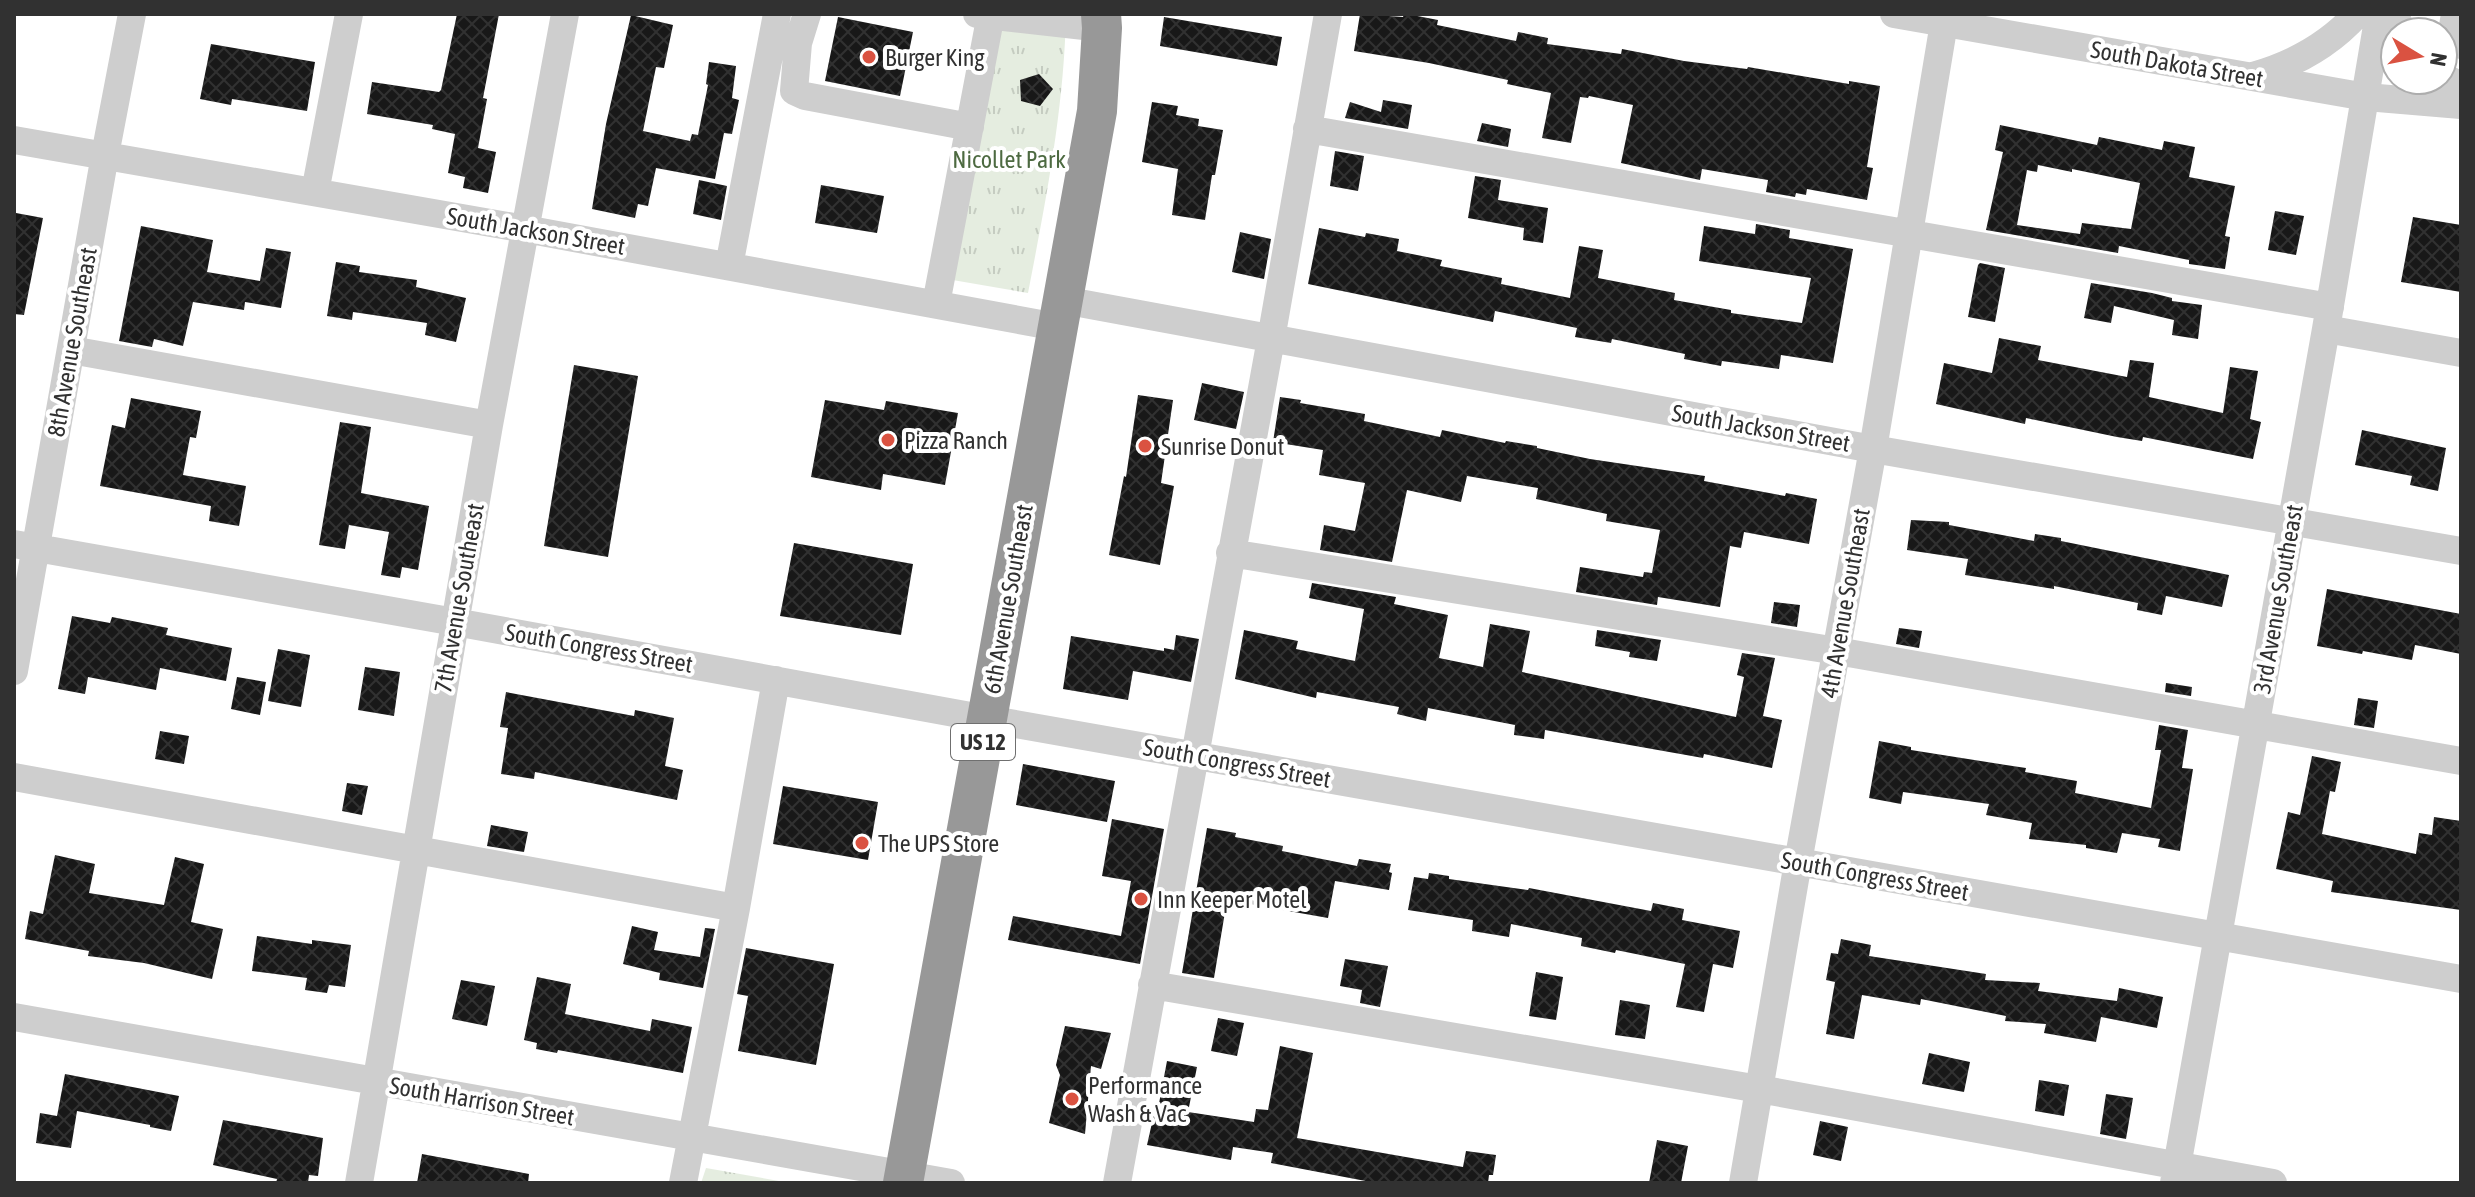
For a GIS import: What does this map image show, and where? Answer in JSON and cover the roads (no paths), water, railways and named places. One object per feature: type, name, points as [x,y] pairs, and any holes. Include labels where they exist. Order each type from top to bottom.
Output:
[{"type":"highway","name":"6th Avenue Southeast","points":[[904,1179],[1097,111],[1103,22]]},
{"type":"street","name":"8th Avenue Southeast","points":[[14,671],[25,546],[71,350],[132,14]]},
{"type":"street","points":[[315,192],[349,14]]},
{"type":"street","name":"7th Avenue Southeast","points":[[359,1183],[489,425],[565,14]]},
{"type":"street","points":[[729,266],[777,14]]},
{"type":"street","points":[[807,14],[798,43],[794,91],[805,96],[970,127]]},
{"type":"street","points":[[1117,1183],[1328,14]]},
{"type":"street","name":"South Dakota Street","points":[[1894,14],[2366,97],[2461,105]]},
{"type":"street","points":[[2251,77],[2279,69],[2305,55],[2333,36],[2357,14]]},
{"type":"street","name":"3rd Avenue Southeast","points":[[2175,1175],[2379,14]]},
{"type":"street","points":[[2455,14],[2451,38],[2461,45]]},
{"type":"street","points":[[936,304],[970,127],[986,15],[1103,22]]},
{"type":"street","name":"4th Avenue Southeast","points":[[1743,1183],[1873,449],[1944,23]]},
{"type":"street","points":[[1307,129],[1908,234],[2328,318],[2461,353]]},
{"type":"street","name":"South Jackson Street","points":[[14,140],[936,304],[1060,314],[1271,339],[1873,449],[2461,551]]},
{"type":"street","points":[[71,350],[489,425]]},
{"type":"street","name":"South Congress Street","points":[[25,546],[2461,979]]},
{"type":"street","points":[[1230,553],[1837,651],[2461,761]]},
{"type":"street","points":[[683,1183],[776,680]]},
{"type":"street","points":[[14,777],[736,908]]},
{"type":"street","points":[[1152,985],[1759,1089],[2175,1175],[2273,1183]]},
{"type":"street","name":"South Harrison Street","points":[[14,1017],[691,1137],[904,1179],[951,1183]]},
{"type":"place","name":"Burger King","points":[[869,57]]},
{"type":"place","name":"Pizza Ranch","points":[[888,440]]},
{"type":"place","name":"Sunrise Donut","points":[[1145,446]]},
{"type":"place","name":"The UPS Store","points":[[862,843]]},
{"type":"place","name":"Inn Keeper Motel","points":[[1141,899]]},
{"type":"place","name":"Performance Wash & Vac","points":[[1072,1099]]},
{"type":"park label","name":"Nicollet Park","points":[[1009,159]]}]
